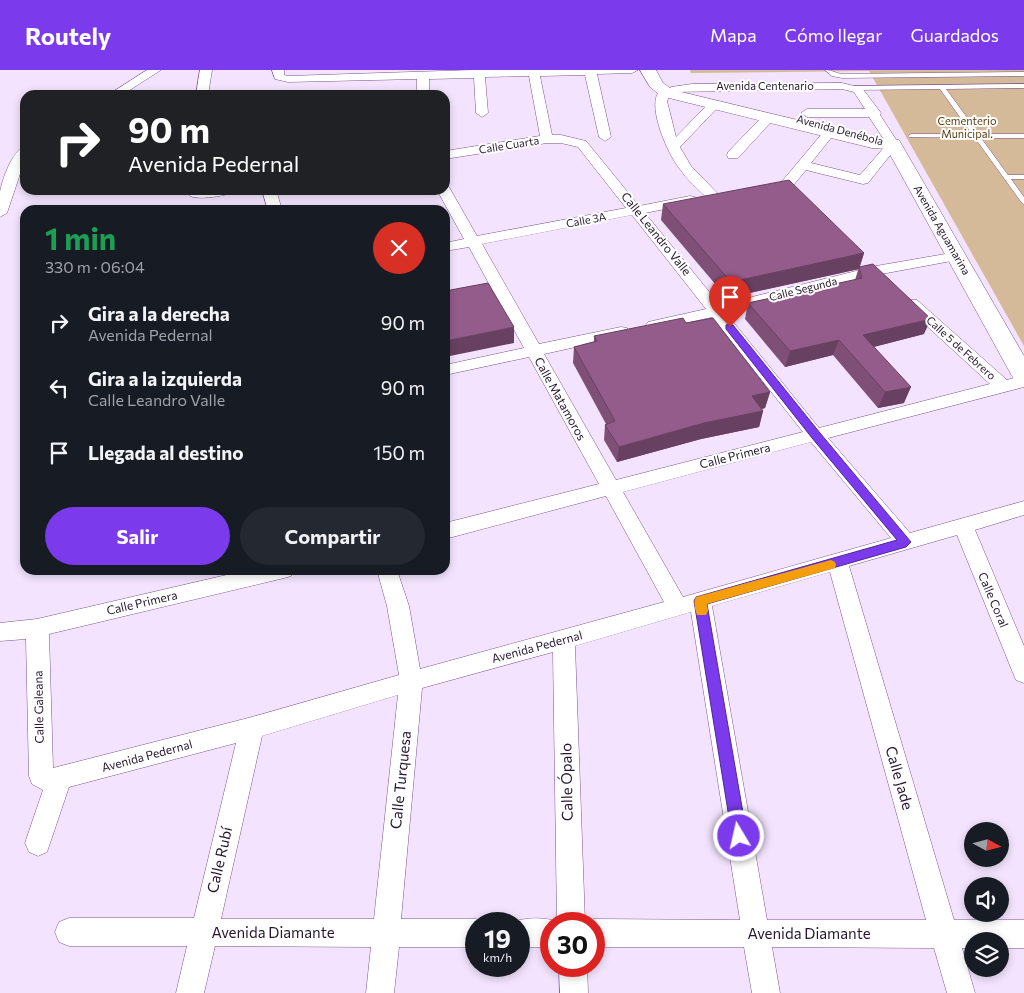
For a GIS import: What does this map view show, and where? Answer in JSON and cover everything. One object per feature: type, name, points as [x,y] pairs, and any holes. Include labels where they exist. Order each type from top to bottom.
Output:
[{"type":"main road","points":[[648,70],[654,84],[671,91]]},
{"type":"main road","points":[[658,70],[671,91]]},
{"type":"main road","name":"Avenida Denébola","points":[[671,91],[714,104],[829,133],[872,143],[893,144]]},
{"type":"main road","name":"Avenida Denébola","points":[[671,91],[875,137],[893,144]]},
{"type":"main road","name":"Avenida Aguamarina","points":[[893,144],[1024,376]]},
{"type":"street","points":[[122,90],[155,70]]},
{"type":"street","points":[[203,90],[206,70]]},
{"type":"street","points":[[590,70],[605,137]]},
{"type":"street","points":[[278,74],[288,79],[356,81],[422,74],[632,70]]},
{"type":"street","points":[[533,71],[547,139]]},
{"type":"street","points":[[479,72],[482,113]]},
{"type":"street","points":[[422,74],[423,90]]},
{"type":"street","name":"Avenida Centenario","points":[[671,91],[692,87],[842,86],[854,88]]},
{"type":"street","name":"Avenida Aguamarina","points":[[854,88],[861,92],[893,144]]},
{"type":"street","points":[[671,91],[662,95],[660,104],[674,147],[683,165],[713,196]]},
{"type":"street","points":[[674,147],[714,104]]},
{"type":"street","points":[[807,113],[875,113]]},
{"type":"street","points":[[733,155],[768,118]]},
{"type":"street","points":[[768,188],[786,185],[829,133]]},
{"type":"street","name":"Calle Cuarta","points":[[450,154],[547,139],[572,140]]},
{"type":"street","name":"Calle Leandro Valle","points":[[572,140],[588,149],[816,436],[906,542]]},
{"type":"street","points":[[803,165],[863,180],[893,144]]},
{"type":"street","points":[[0,213],[20,157]]},
{"type":"street","points":[[786,185],[800,198]]},
{"type":"street","name":"Calle 3A","points":[[450,246],[731,193]]},
{"type":"street","name":"Calle Matamoros","points":[[447,195],[610,488],[689,604]]},
{"type":"street","name":"Calle Segunda","points":[[450,369],[717,311],[876,271],[957,256]]},
{"type":"street","name":"Calle 5 de Febrero","points":[[862,258],[1004,386]]},
{"type":"street","name":"Calle Primera","points":[[450,530],[1024,381]]},
{"type":"street","name":"Avenida Pedernal","points":[[54,780],[252,728],[411,681],[838,563],[1024,508]]},
{"type":"street","name":"Calle Coral","points":[[963,526],[1024,673]]},
{"type":"street","name":"Calle Jade","points":[[838,563],[961,993]]},
{"type":"street","name":"Calle Primera","points":[[0,632],[40,628],[46,625],[262,575]]},
{"type":"street","name":"Calle Turquesa","points":[[380,993],[411,681],[398,606],[389,575]]},
{"type":"street","points":[[689,604],[756,934],[766,993]]},
{"type":"street","name":"Calle Galeana","points":[[40,628],[37,633],[41,776],[54,780]]},
{"type":"street","name":"Calle Ópalo","points":[[564,640],[571,912]]},
{"type":"street","name":"Calle Rubí","points":[[190,993],[252,728]]},
{"type":"street","points":[[38,842],[54,780]]},
{"type":"street","name":"Avenida Diamante","points":[[69,932],[465,933]]},
{"type":"street","name":"Avenida Diamante","points":[[605,933],[1024,934]]},
{"type":"street","points":[[573,977],[574,993]]},
{"type":"lane","points":[[828,70],[842,76],[1024,74]]},
{"type":"lane","points":[[995,74],[1005,86]]},
{"type":"lane","points":[[959,75],[969,87]]},
{"type":"lane","points":[[854,88],[1024,86]]},
{"type":"lane","points":[[942,87],[1024,202]]},
{"type":"lane","points":[[911,136],[1024,136]]},
{"type":"lane","points":[[1006,177],[1024,177]]},
{"type":"green space","name":"Cementerio Municipal.","points":[[690,70],[1024,70],[1024,346],[869,71],[691,73]]},
{"type":"building","points":[[789,180],[864,253],[731,282],[663,204]]},
{"type":"building","points":[[873,264],[931,319],[863,335],[911,387],[885,392],[839,340],[790,351],[748,303],[862,278],[859,267]]},
{"type":"building","points":[[488,283],[514,327],[450,340],[450,290]]},
{"type":"building","points":[[683,318],[686,323],[713,318],[770,392],[752,396],[763,411],[704,423],[619,447],[605,425],[615,421],[574,347],[597,341],[594,336]]},
{"type":"slow traffic","points":[[702,611],[700,601],[831,565]]},
{"type":"route","points":[[730,327],[816,436],[906,542],[700,601],[739,836]]}]
